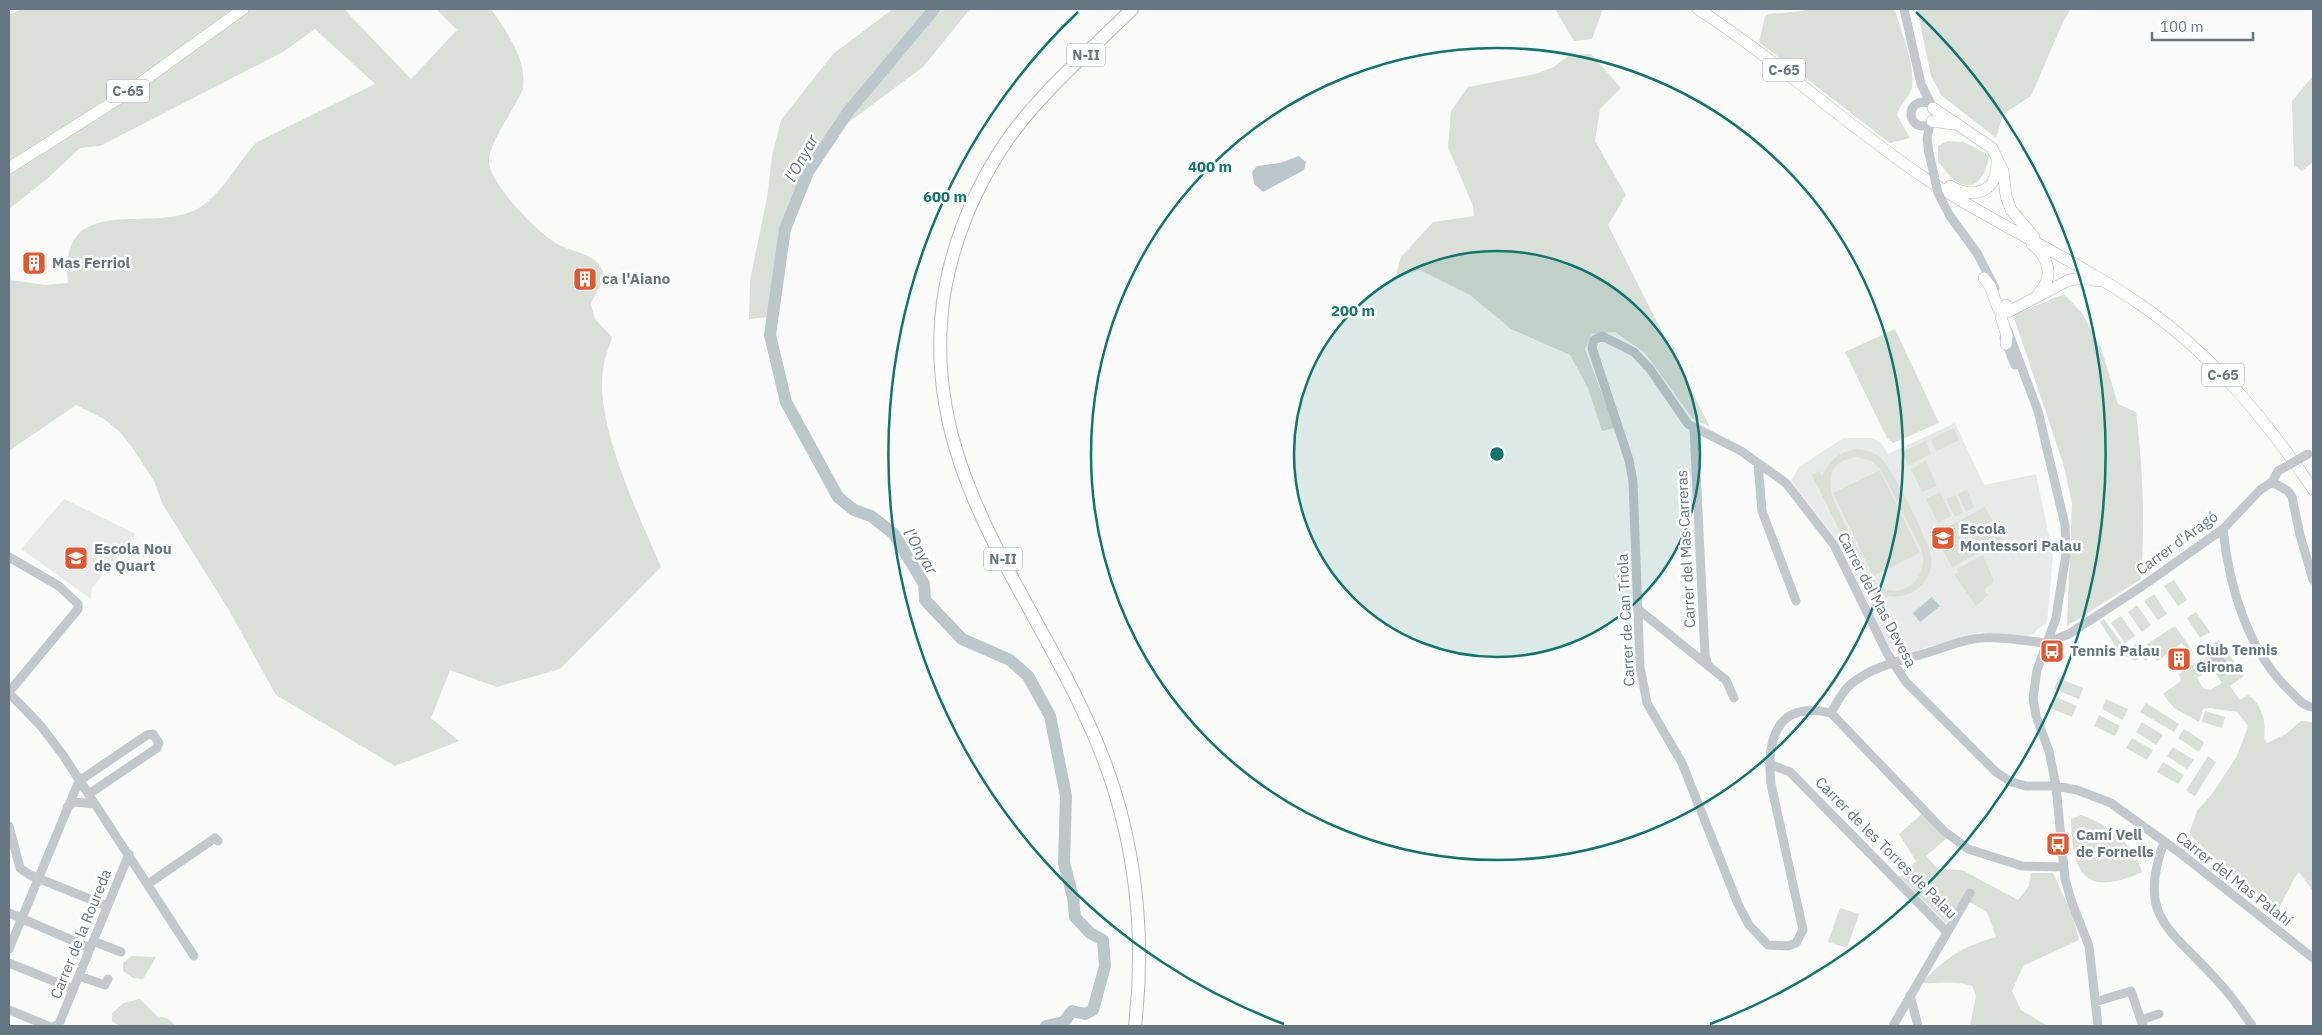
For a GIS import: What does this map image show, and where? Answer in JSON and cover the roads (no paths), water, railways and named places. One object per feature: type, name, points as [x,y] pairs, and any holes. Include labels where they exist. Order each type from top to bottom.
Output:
[{"type":"highway","points":[[1040,101],[1060,72],[1122,9]]},
{"type":"highway","name":"N-II","points":[[1132,9],[1040,101],[999,152],[977,192],[961,230],[950,265],[942,316],[942,386],[956,457],[974,503],[1080,706],[1100,750],[1116,795],[1127,840],[1138,905],[1139,974],[1135,1026]]},
{"type":"main road","name":"C-65","points":[[9,168],[118,99],[243,9]]},
{"type":"main road","name":"C-65","points":[[1698,9],[1763,54],[1889,152],[1946,192],[2109,284],[2179,334],[2222,374],[2269,427],[2313,489]]},
{"type":"main road","points":[[1932,107],[1987,143],[1997,157],[2003,171],[2007,201],[2013,215],[2028,232],[2053,252]]},
{"type":"main road","points":[[1931,122],[1958,125]]},
{"type":"main road","points":[[1889,152],[1905,158],[1933,177],[1967,194],[1981,191],[1991,184],[1996,173],[1997,157]]},
{"type":"main road","points":[[2016,232],[2041,252],[2048,266],[2046,284],[2034,299]]},
{"type":"main road","points":[[1984,278],[1990,286],[1998,308],[2011,307],[2034,299],[2073,280],[2084,278],[2109,284]]},
{"type":"main road","points":[[1998,297],[2011,307]]},
{"type":"main road","points":[[2007,325],[2011,307]]},
{"type":"main road","points":[[2006,344],[2007,336],[2001,317],[2011,307]]},
{"type":"street","points":[[1904,9],[1921,84],[1935,115],[1931,122],[1927,139],[1938,193],[1950,216],[1986,269],[1998,297]]},
{"type":"street","points":[[1921,84],[1912,116],[1927,139]]},
{"type":"street","points":[[1913,108],[1923,103],[1932,107]]},
{"type":"street","points":[[1917,124],[1924,126],[1931,122]]},
{"type":"street","points":[[1966,240],[1984,278],[2006,344],[2016,367],[2032,391]]},
{"type":"street","points":[[2007,325],[2032,391],[2053,469],[2066,536],[2066,554],[2058,610],[2037,670],[2033,698],[2036,716],[2049,751],[2056,786],[2063,868],[2072,903],[2089,946],[2098,1026]]},
{"type":"street","name":"Carrer del Mas Devesa","points":[[1594,340],[1598,337],[1605,337],[1634,352],[1650,368],[1688,424],[1694,429],[1741,451],[1786,483],[1834,545],[1893,663],[1906,682],[1996,772],[2011,782],[2026,786],[2056,786]]},
{"type":"street","name":"Carrer de Can Triola","points":[[1594,340],[1592,348],[1629,460],[1633,482],[1640,667],[1644,693],[1652,714],[1682,763],[1738,904],[1749,925],[1768,945],[1788,946],[1796,943],[1804,930],[1771,784],[1769,764]]},
{"type":"street","name":"Carrer del Mas Carreras","points":[[1694,429],[1705,655],[1708,666]]},
{"type":"street","name":"Carrer d'Aragó","points":[[2046,643],[2077,628],[2223,529],[2260,490],[2272,482],[2278,471],[2311,453]]},
{"type":"street","points":[[1758,463],[1762,510],[1796,601]]},
{"type":"street","points":[[2272,482],[2288,492],[2292,497],[2313,580]]},
{"type":"street","points":[[2223,529],[2235,591],[2251,636],[2285,687],[2307,707],[2313,707]]},
{"type":"street","points":[[9,557],[59,586],[75,600],[78,609],[9,692],[41,726],[89,794],[194,956]]},
{"type":"street","name":"Carrer del Mas Carreras","points":[[1639,610],[1726,680],[1734,698]]},
{"type":"street","points":[[1831,713],[1849,685],[1867,673],[1893,663],[1979,638],[2046,643]]},
{"type":"street","points":[[1769,764],[1779,726],[1786,717],[1804,709],[1831,713],[1944,832],[1968,849],[2022,866],[2063,868]]},
{"type":"street","points":[[9,949],[79,781],[147,735],[153,734],[159,743],[156,748],[89,794]]},
{"type":"street","name":"Carrer de les Torres de Palau","points":[[1769,764],[1790,772],[1948,932],[1970,894]]},
{"type":"street","name":"Carrer del Mas Palahí","points":[[2056,786],[2077,790],[2112,803],[2313,958]]},
{"type":"street","points":[[67,807],[74,802],[94,804]]},
{"type":"street","points":[[9,826],[20,868],[37,878],[107,906]]},
{"type":"street","points":[[148,884],[215,838],[218,842]]},
{"type":"street","points":[[2164,842],[2154,877],[2156,905],[2160,918],[2174,937],[2230,995],[2252,1026]]},
{"type":"street","name":"Carrer de la Roureda","points":[[57,1025],[129,854]]},
{"type":"street","points":[[9,913],[92,944],[121,952]]},
{"type":"street","points":[[1894,1026],[1948,932]]},
{"type":"street","points":[[9,963],[73,989]]},
{"type":"street","points":[[78,976],[105,985],[108,979]]},
{"type":"street","points":[[2095,1002],[2131,991],[2142,1023],[2159,1014]]},
{"type":"street","points":[[1910,996],[1918,1020],[1918,1026]]},
{"type":"street","points":[[9,1010],[48,1026]]},
{"type":"waterway","name":"l'Onyar","points":[[934,9],[848,112],[808,172],[785,229],[770,335],[786,402],[838,497],[854,510],[871,516],[894,534],[924,584],[925,600],[962,639],[1010,660],[1028,676],[1050,716],[1066,796],[1064,863],[1073,897],[1075,917],[1090,933],[1103,940],[1105,966],[1093,1010],[1085,1014],[1072,1011],[1064,1022],[1046,1026]]},
{"type":"place","name":"Mas Ferriol","points":[[34,263]]},
{"type":"place","name":"ca l'Aiano","points":[[585,279]]},
{"type":"place","name":"Escola Montessori Palau","points":[[1943,538]]},
{"type":"place","name":"Escola Nou de Quart","points":[[76,558]]},
{"type":"place","name":"Tennis Palau","points":[[2052,651]]},
{"type":"place","name":"Club Tennis Girona","points":[[2179,659]]},
{"type":"place","name":"Camí Vell de Fornells","points":[[2058,844]]}]
